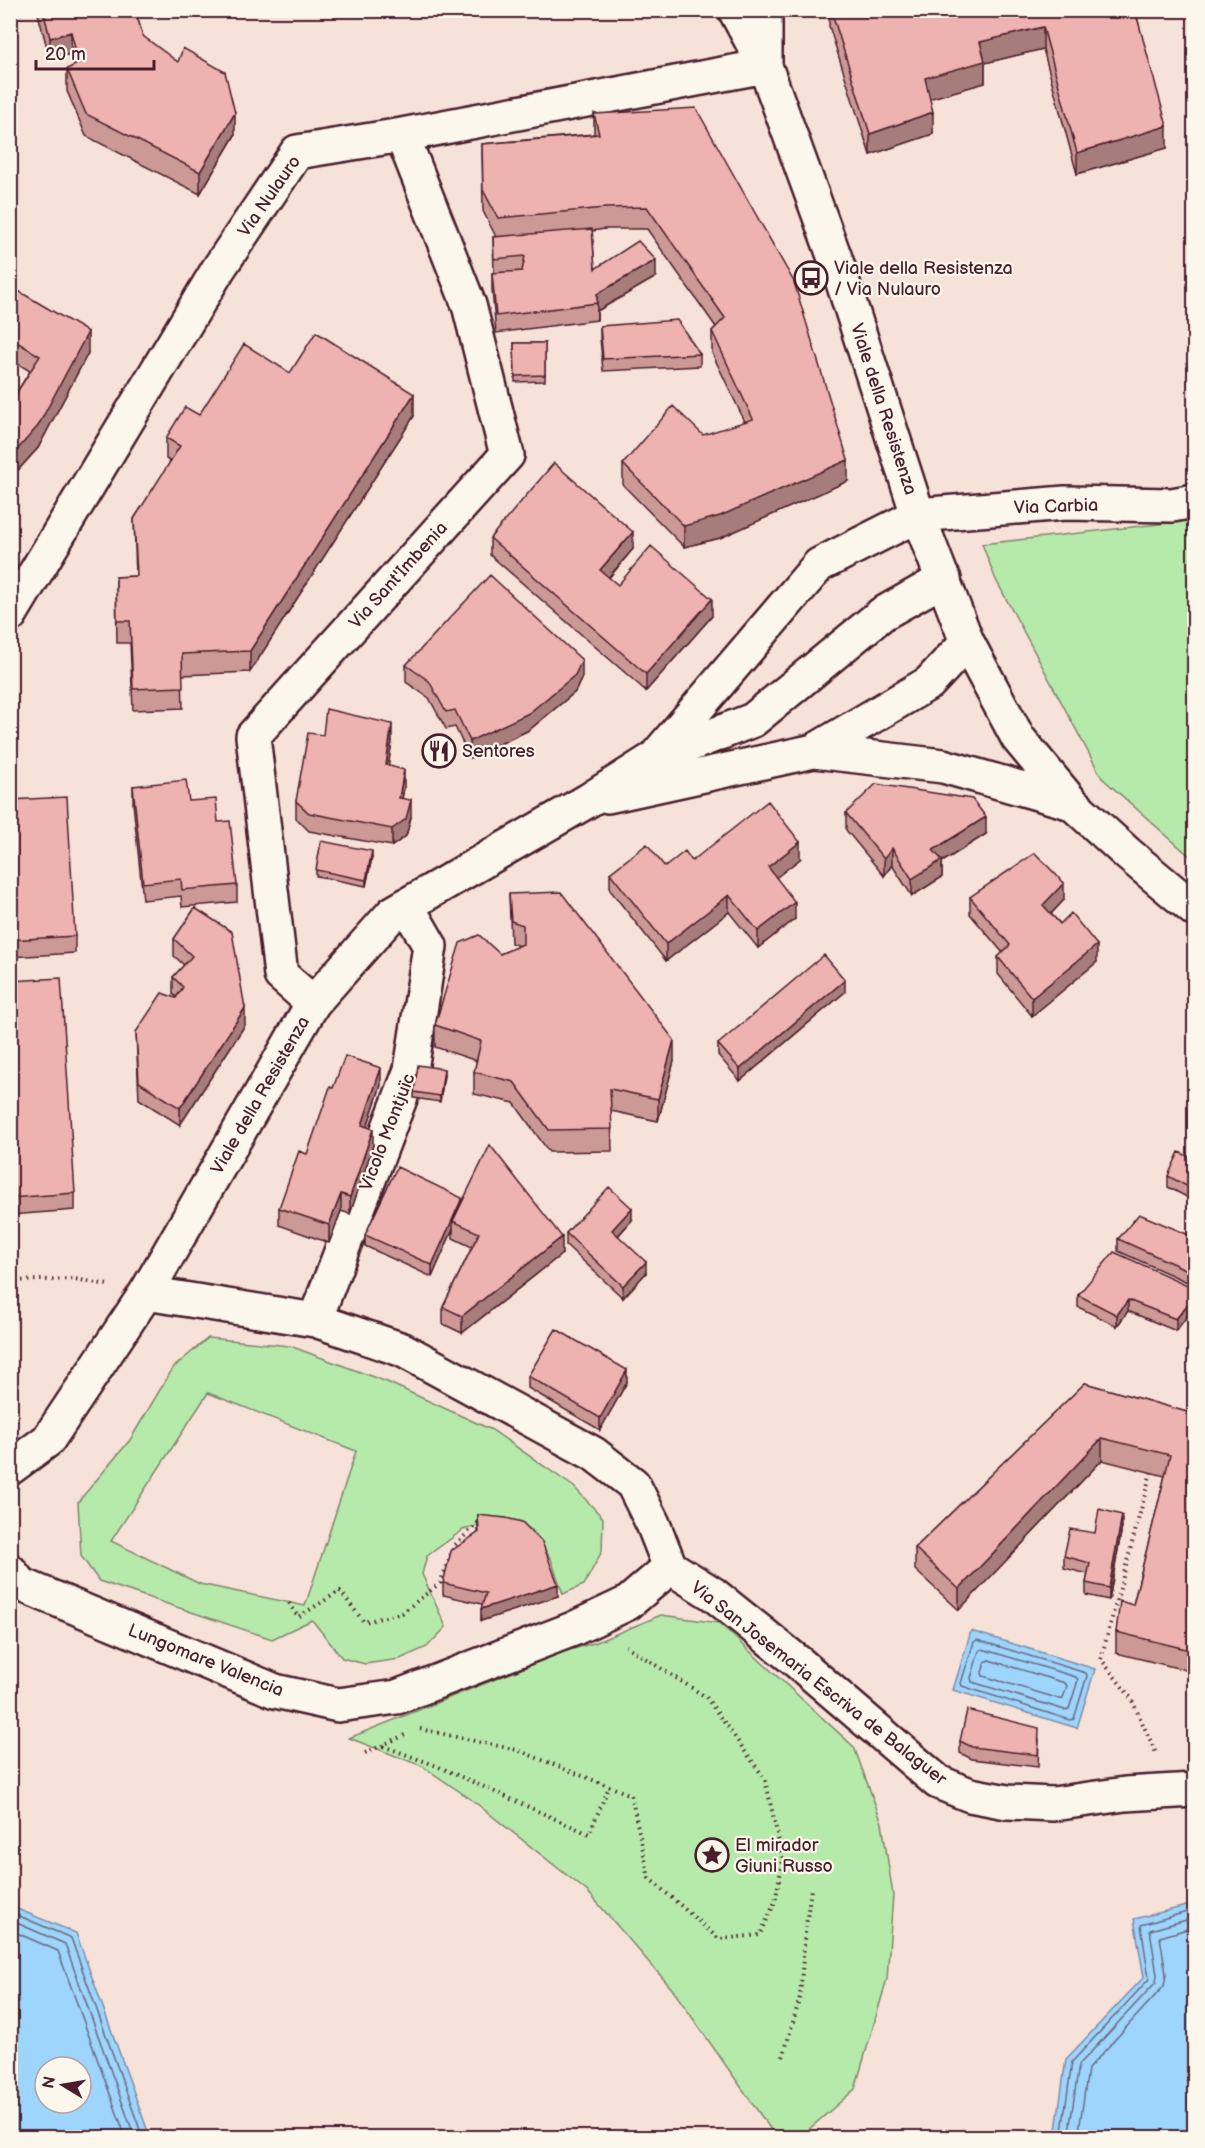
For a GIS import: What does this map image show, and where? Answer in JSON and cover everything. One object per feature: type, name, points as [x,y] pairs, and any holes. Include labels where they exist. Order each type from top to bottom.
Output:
[{"type":"street","name":"Viale della Resistenza","points":[[735,10],[765,66],[836,261],[918,515],[968,642],[1018,738],[1072,802]]},
{"type":"street","name":"Viale della Resistenza","points":[[765,10],[765,66]]},
{"type":"street","name":"Via Nulauro","points":[[10,615],[219,268],[297,152],[402,135],[765,66]]},
{"type":"street","name":"Via Sant'Imbenia","points":[[313,1003],[281,975],[253,736],[507,455],[469,305],[402,135]]},
{"type":"street","name":"Via Carbia","points":[[918,515],[1065,503],[1172,505],[1194,501]]},
{"type":"street","name":"Viale della Resistenza","points":[[655,758],[819,565],[918,515]]},
{"type":"street","name":"Viale della Resistenza","points":[[10,1468],[48,1440],[146,1293],[313,1003],[393,913],[589,800],[655,758],[753,720],[882,614],[944,579]]},
{"type":"street","name":"Viale della Resistenza","points":[[589,800],[814,751],[930,683],[968,642]]},
{"type":"street","name":"Viale della Resistenza","points":[[814,751],[943,766],[1072,802]]},
{"type":"street","points":[[1072,802],[1128,854],[1194,909]]},
{"type":"street","name":"Vicolo Montjuïc","points":[[315,1320],[411,1070],[430,946],[407,906]]},
{"type":"street","points":[[146,1293],[315,1320],[403,1350],[594,1454],[633,1484],[653,1524],[670,1567]]},
{"type":"street","name":"Lungomare Valencia","points":[[10,1571],[20,1584],[275,1691],[339,1705],[398,1697],[573,1629],[628,1603],[670,1567]]},
{"type":"street","name":"Via San Josemaria Escriva de Balaguer","points":[[670,1567],[713,1594],[799,1663],[938,1782],[970,1795],[1007,1802],[1053,1804],[1125,1794],[1187,1790]]},
{"type":"path","points":[[10,1281],[75,1279],[146,1293]]},
{"type":"path","points":[[1151,1472],[1101,1659],[1131,1698],[1161,1763],[1187,1790]]},
{"type":"path","points":[[289,1603],[298,1617],[340,1591],[364,1623],[402,1613],[440,1583],[454,1546],[478,1523],[490,1525]]},
{"type":"path","points":[[364,1753],[421,1728],[517,1750],[631,1795],[649,1878],[719,1939],[760,1935],[775,1902],[783,1860],[765,1779],[706,1697],[610,1636],[573,1629]]},
{"type":"path","points":[[382,1746],[437,1766],[590,1834],[609,1787]]},
{"type":"path","points":[[783,2057],[800,1997],[811,1889]]},
{"type":"green space","points":[[1194,520],[1194,860],[1102,778],[996,580],[982,544]]},
{"type":"green space","points":[[208,1338],[290,1346],[387,1382],[492,1430],[574,1487],[603,1518],[602,1551],[584,1585],[563,1594],[551,1559],[532,1530],[505,1518],[463,1530],[427,1556],[422,1574],[446,1627],[427,1647],[400,1659],[365,1664],[342,1658],[312,1620],[272,1639],[99,1581],[81,1556],[78,1502],[130,1440],[173,1368]],"holes":[[[208,1393],[356,1451],[305,1606],[200,1584],[111,1541]]]},
{"type":"green space","points":[[661,1615],[719,1623],[854,1747],[882,1823],[893,1895],[887,1979],[855,2089],[800,2137],[776,2137],[673,1990],[588,1892],[472,1800],[422,1766],[349,1738]]},
{"type":"water","points":[[971,1631],[1095,1669],[1077,1728],[953,1690]]},
{"type":"water","points":[[1194,1904],[1194,2137],[1055,2137],[1066,2059],[1144,1977],[1134,1919]]},
{"type":"water","points":[[10,1906],[76,1933],[150,2137],[11,2137]]},
{"type":"building","points":[[43,10],[135,10],[143,36],[178,62],[183,48],[225,72],[235,113],[200,172],[86,114],[67,69],[79,63],[71,32],[50,38]]},
{"type":"building","points":[[831,10],[1135,10],[1167,126],[1077,153],[1043,27],[980,42],[985,61],[925,78],[933,112],[870,134]]},
{"type":"building","points":[[696,108],[794,282],[848,460],[720,516],[684,526],[623,464],[673,406],[703,435],[753,419],[712,331],[725,318],[647,207],[605,208],[498,218],[483,190],[482,144],[599,134],[594,114]]},
{"type":"building","points":[[592,229],[595,269],[638,241],[656,260],[597,294],[597,303],[496,316],[492,273],[522,271],[525,256],[494,259],[493,237]]},
{"type":"building","points":[[10,286],[88,332],[38,426],[10,458],[10,400],[40,356],[10,338]]},
{"type":"building","points":[[677,320],[700,354],[603,359],[600,326]]},
{"type":"building","points":[[316,332],[414,394],[250,651],[182,654],[183,687],[133,689],[130,621],[117,621],[116,577],[137,576],[134,519],[180,446],[166,438],[185,407],[199,415],[244,344],[290,373]]},
{"type":"building","points":[[514,343],[545,343],[545,375],[515,376]]},
{"type":"building","points":[[554,463],[633,532],[600,570],[618,585],[651,546],[712,599],[646,674],[490,538]]},
{"type":"building","points":[[490,575],[582,660],[575,675],[529,713],[470,741],[455,710],[446,712],[429,681],[406,665]]},
{"type":"building","points":[[326,709],[392,724],[386,765],[404,770],[399,798],[411,800],[406,819],[392,829],[309,813],[296,801],[308,733],[323,735]]},
{"type":"building","points":[[186,780],[189,801],[216,799],[218,822],[230,821],[237,885],[182,890],[181,879],[143,883],[133,786]]},
{"type":"building","points":[[876,784],[972,799],[986,817],[933,850],[942,860],[912,879],[892,848],[884,859],[846,813]]},
{"type":"building","points":[[67,797],[75,936],[10,940],[10,800]]},
{"type":"building","points":[[768,801],[800,842],[768,867],[795,902],[758,931],[729,895],[666,944],[610,873],[647,844],[665,867],[685,851],[692,861]]},
{"type":"building","points":[[321,841],[372,851],[366,880],[316,870]]},
{"type":"building","points":[[1035,853],[1064,883],[1043,905],[1060,924],[1071,913],[1097,945],[1032,998],[998,957],[1010,945],[970,897]]},
{"type":"building","points":[[561,892],[674,1040],[658,1099],[610,1089],[612,1129],[549,1130],[514,1082],[474,1072],[481,1041],[435,1025],[460,943],[479,935],[500,954],[523,944],[523,925],[511,921],[509,894]]},
{"type":"building","points":[[195,908],[232,932],[245,1008],[180,1108],[139,1082],[136,1032],[162,993],[176,998],[183,987],[173,977],[192,956],[174,939]]},
{"type":"building","points":[[824,955],[845,980],[740,1069],[718,1044]]},
{"type":"building","points":[[61,978],[75,1193],[10,1198],[10,981]]},
{"type":"building","points":[[345,1056],[381,1068],[362,1125],[373,1129],[350,1197],[341,1194],[329,1225],[279,1208],[299,1151],[307,1154],[330,1087],[333,1088]]},
{"type":"building","points":[[418,1065],[444,1069],[440,1096],[414,1092]]},
{"type":"building","points":[[490,1145],[562,1237],[462,1316],[443,1307],[479,1233],[453,1221]]},
{"type":"building","points":[[1179,1152],[1194,1159],[1194,1190],[1168,1176]]},
{"type":"building","points":[[397,1167],[462,1198],[432,1265],[365,1235]]},
{"type":"building","points":[[609,1187],[632,1208],[612,1230],[646,1262],[623,1286],[566,1233]]},
{"type":"building","points":[[1139,1214],[1194,1237],[1194,1273],[1118,1239]]},
{"type":"building","points":[[1114,1252],[1194,1288],[1194,1296],[1176,1319],[1128,1300],[1117,1315],[1078,1295]]},
{"type":"building","points":[[556,1329],[627,1370],[600,1418],[528,1376]]},
{"type":"building","points":[[1085,1383],[1194,1414],[1194,1651],[1116,1632],[1120,1601],[1133,1605],[1170,1455],[1102,1438],[959,1589],[915,1548]]},
{"type":"building","points":[[1099,1509],[1122,1515],[1109,1588],[1086,1583],[1090,1563],[1064,1556],[1070,1529],[1095,1533]]},
{"type":"building","points":[[478,1515],[522,1522],[542,1542],[558,1584],[481,1609],[486,1593],[443,1583],[451,1551],[479,1532]]},
{"type":"building","points":[[967,1710],[1039,1728],[1038,1755],[972,1747],[960,1741]]},
{"type":"place","name":"Viale della Resistenza / Via Nulauro","points":[[811,278]]},
{"type":"place","name":"Sentores","points":[[439,751]]},
{"type":"place","name":"El mirador Giuni Russo","points":[[712,1855]]}]
